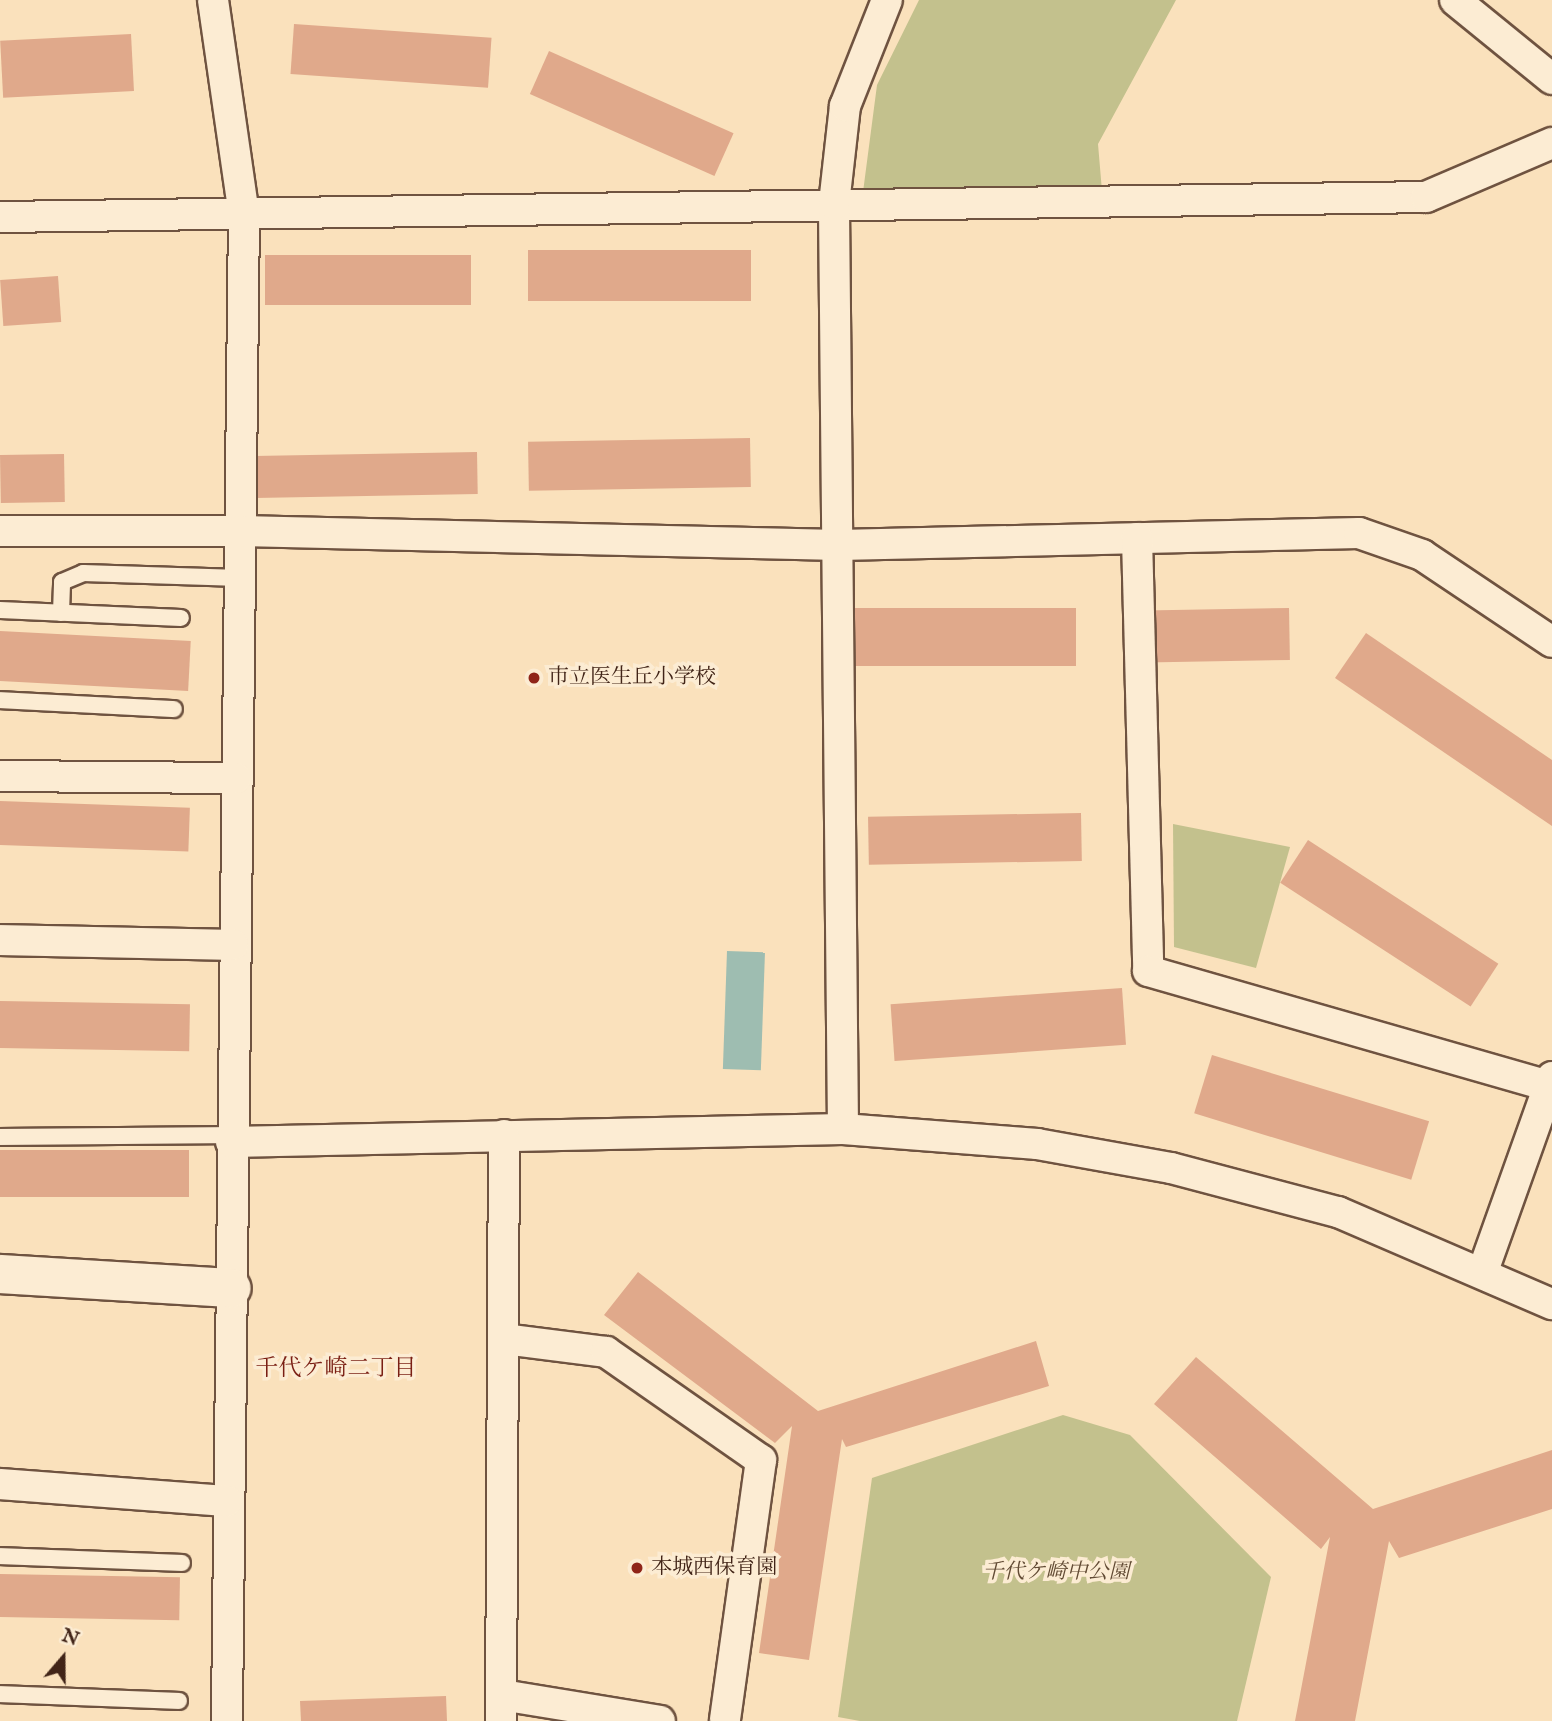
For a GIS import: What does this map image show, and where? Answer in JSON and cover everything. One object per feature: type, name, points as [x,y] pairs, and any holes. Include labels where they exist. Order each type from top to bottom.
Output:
[{"type":"street","points":[[213,0],[244,214],[233,946],[227,1721]]},
{"type":"street","points":[[843,1129],[834,204],[845,106],[887,0]]},
{"type":"street","points":[[1455,0],[1552,79]]},
{"type":"street","points":[[0,217],[1426,197],[1552,144]]},
{"type":"street","points":[[0,531],[241,531],[839,545],[1359,533],[1422,555],[1552,642]]},
{"type":"street","points":[[1137,538],[1148,971],[1550,1081],[1483,1271]]},
{"type":"street","points":[[0,776],[236,778]]},
{"type":"street","points":[[0,940],[233,946]]},
{"type":"street","points":[[231,1139],[843,1129],[1037,1144],[1171,1168],[1338,1212],[1483,1271],[1552,1304]]},
{"type":"street","points":[[504,1135],[502,1708],[660,1721]]},
{"type":"street","points":[[0,1274],[232,1288]]},
{"type":"street","points":[[504,1339],[606,1352],[761,1460],[725,1721]]},
{"type":"street","points":[[0,1484],[227,1501]]},
{"type":"lane","points":[[61,613],[62,582],[83,573],[240,578]]},
{"type":"lane","points":[[0,610],[181,618]]},
{"type":"lane","points":[[0,700],[174,709]]},
{"type":"lane","points":[[0,1136],[231,1139]]},
{"type":"lane","points":[[0,1556],[182,1563]]},
{"type":"lane","points":[[0,1694],[179,1701]]},
{"type":"green space","points":[[919,0],[1176,0],[1098,144],[1102,191],[863,192],[877,85]]},
{"type":"green space","points":[[1173,824],[1290,847],[1256,968],[1174,947]]},
{"type":"green space","name":"千代ケ崎中公園","points":[[1063,1415],[1130,1435],[1271,1577],[1237,1721],[860,1721],[838,1717],[872,1478]]},
{"type":"shaded area","points":[[727,951],[765,952],[761,1070],[723,1069]]},
{"type":"building","points":[[294,24],[492,38],[488,88],[291,74]]},
{"type":"building","points":[[131,34],[134,91],[3,98],[0,41]]},
{"type":"building","points":[[549,51],[734,133],[714,176],[530,94]]},
{"type":"building","points":[[528,250],[751,250],[751,301],[528,301]]},
{"type":"building","points":[[265,255],[471,255],[471,305],[265,305]]},
{"type":"building","points":[[58,276],[61,322],[3,326],[0,280]]},
{"type":"building","points":[[750,438],[751,487],[529,491],[528,442]]},
{"type":"building","points":[[477,452],[478,494],[255,498],[254,456]]},
{"type":"building","points":[[64,454],[65,502],[1,503],[0,455]]},
{"type":"building","points":[[855,608],[1076,608],[1076,666],[855,666]]},
{"type":"building","points":[[1289,608],[1290,660],[1146,663],[1145,611]]},
{"type":"building","points":[[0,631],[191,641],[188,691],[0,681]]},
{"type":"building","points":[[1366,633],[1552,760],[1552,826],[1335,678]]},
{"type":"building","points":[[0,801],[190,808],[188,852],[0,845]]},
{"type":"building","points":[[1081,813],[1082,861],[869,865],[868,817]]},
{"type":"building","points":[[1308,840],[1498,964],[1471,1006],[1280,883]]},
{"type":"building","points":[[1122,988],[1126,1045],[895,1061],[891,1004]]},
{"type":"building","points":[[0,1001],[190,1004],[189,1051],[0,1048]]},
{"type":"building","points":[[1212,1055],[1429,1121],[1411,1180],[1194,1113]]},
{"type":"building","points":[[0,1150],[189,1150],[189,1197],[0,1197]]},
{"type":"building","points":[[638,1272],[818,1411],[1036,1341],[1049,1386],[846,1447],[842,1439],[809,1660],[759,1653],[792,1426],[775,1443],[604,1315]]},
{"type":"building","points":[[1196,1357],[1373,1509],[1552,1450],[1552,1509],[1399,1558],[1389,1541],[1355,1721],[1295,1721],[1330,1537],[1321,1549],[1154,1404]]},
{"type":"building","points":[[0,1574],[180,1577],[179,1620],[0,1617]]},
{"type":"building","points":[[446,1696],[447,1721],[301,1721],[300,1701]]},
{"type":"place","name":"市立医生丘小学校","points":[[534,678]]},
{"type":"place","name":"本城西保育園","points":[[637,1568]]},
{"type":"district","name":"千代ケ崎二丁目","points":[[336,1369]]}]
